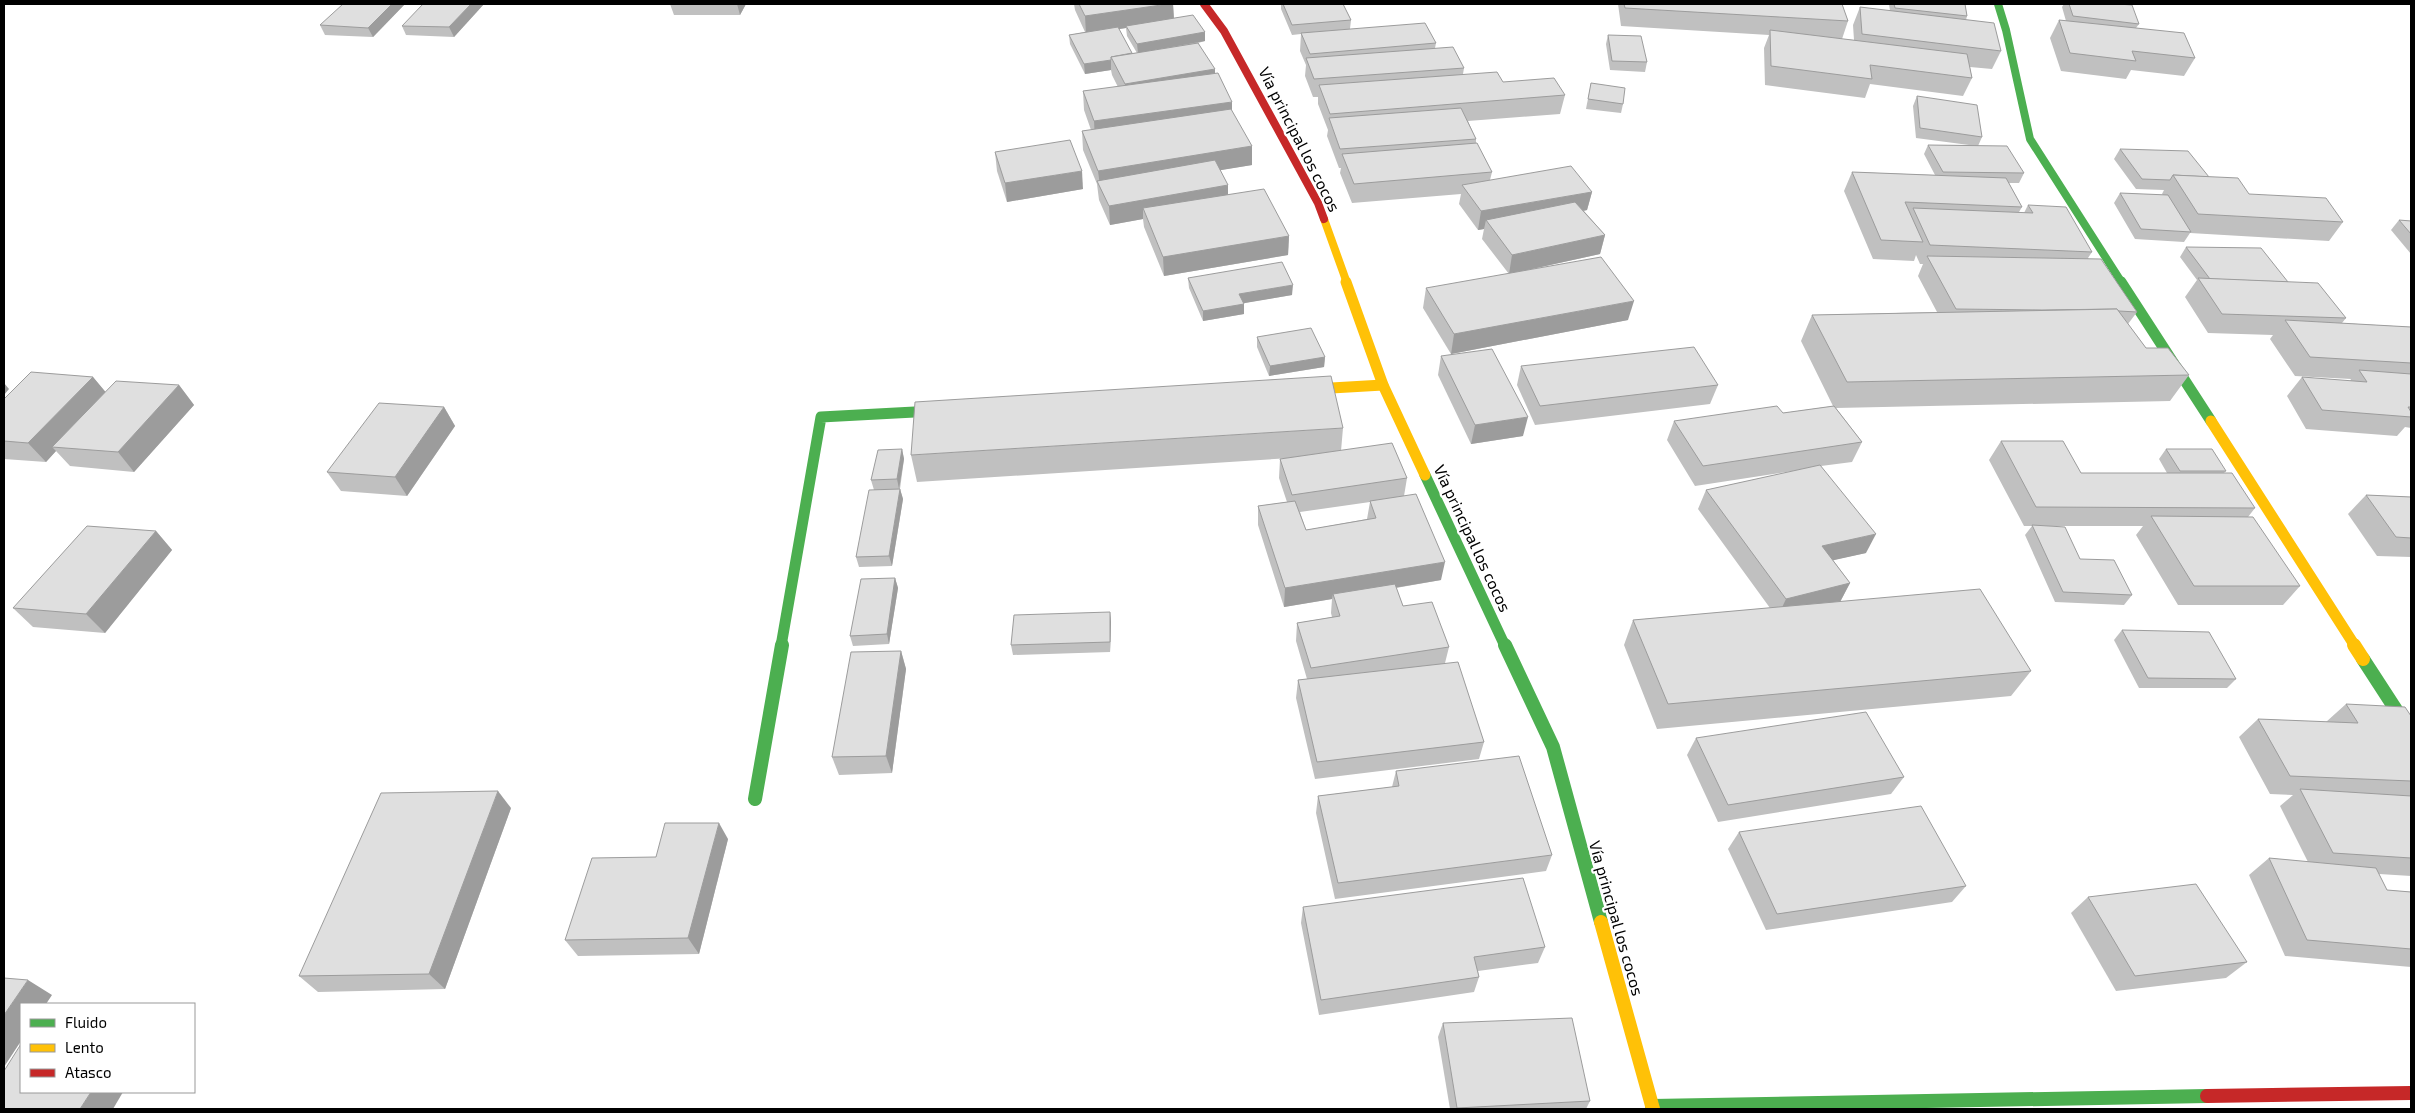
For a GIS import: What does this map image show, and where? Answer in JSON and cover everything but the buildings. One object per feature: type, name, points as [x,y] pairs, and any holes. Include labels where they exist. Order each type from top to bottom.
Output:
[{"type":"street","name":"Vía principal los cocos","points":[[1204,4],[1224,31],[1318,202],[1383,385],[1552,747],[1653,1108]]},
{"type":"street","points":[[1998,4],[2006,30],[2030,139],[2411,732]]},
{"type":"street","points":[[1284,391],[1383,385]]},
{"type":"street","points":[[755,799],[821,417],[959,409]]},
{"type":"street","points":[[1653,1108],[2411,1093]]},
{"type":"traffic: fast","points":[[1998,4],[2006,30],[2030,139],[2211,421]]},
{"type":"traffic: fast","points":[[755,799],[821,417],[952,410]]},
{"type":"traffic: fast","points":[[1425,475],[1553,747],[1601,922]]},
{"type":"traffic: fast","points":[[2363,659],[2411,733]]},
{"type":"traffic: fast","points":[[1652,1106],[2207,1096]]},
{"type":"traffic: slow","points":[[1324,219],[1383,385],[1425,475]]},
{"type":"traffic: slow","points":[[1297,390],[1383,385]]},
{"type":"traffic: slow","points":[[2211,421],[2363,659]]},
{"type":"traffic: slow","points":[[1601,922],[1653,1109]]},
{"type":"traffic: jam","points":[[1204,4],[1224,31],[1318,203],[1324,219]]},
{"type":"traffic: jam","points":[[2207,1096],[2411,1093]]}]
